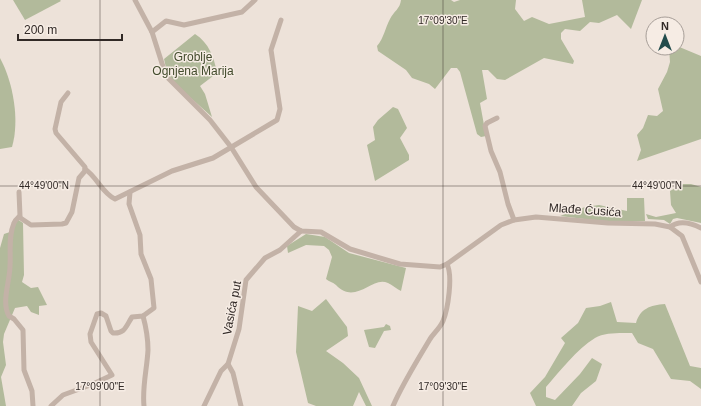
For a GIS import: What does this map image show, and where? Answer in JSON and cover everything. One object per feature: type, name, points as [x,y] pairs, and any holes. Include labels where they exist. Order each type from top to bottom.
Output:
[{"type":"street","points":[[135,0],[152,32],[166,76],[210,120],[231,147],[256,187],[289,223],[301,231],[321,232],[350,250],[400,264],[440,267],[447,264],[449,268],[450,286],[442,323],[412,369],[393,406]]},
{"type":"street","points":[[152,32],[166,21],[184,25],[242,12],[256,0]]},
{"type":"street","points":[[68,93],[61,102],[55,129],[58,136],[85,169],[111,197],[119,198],[172,171],[213,158],[252,136],[279,118],[280,109],[271,50],[281,20]]},
{"type":"street","points":[[497,118],[487,123],[485,126],[491,151],[500,172],[508,204],[514,220]]},
{"type":"street","points":[[19,217],[31,225],[66,223],[72,212],[79,178],[85,169]]},
{"type":"street","points":[[19,192],[19,217],[14,223],[10,237],[10,267],[7,285],[6,310],[9,316],[14,319],[23,330],[24,370],[32,391],[33,406]]},
{"type":"street","points":[[51,406],[63,394],[93,384],[112,375],[91,342],[90,334],[97,314],[101,313],[106,316],[111,331],[115,334],[124,330],[132,317],[143,316],[154,308],[154,294],[151,279],[140,251],[140,235],[129,204],[130,192]]},
{"type":"street","name":"Mlađe Ćusića","points":[[447,264],[501,225],[514,220],[536,217],[608,223],[655,224],[670,228],[679,233],[686,242],[701,282]]},
{"type":"street","points":[[670,228],[677,223],[689,223],[701,228]]},
{"type":"street","name":"Vasića put","points":[[204,406],[221,372],[228,364],[239,329],[246,280],[265,258],[280,250],[301,231]]},
{"type":"street","points":[[143,316],[148,338],[147,358],[143,382],[144,406]]},
{"type":"street","points":[[228,364],[233,373],[241,406]]},
{"type":"green space","points":[[13,0],[60,0],[61,1],[25,20]]},
{"type":"green space","points":[[401,0],[451,0],[454,2],[460,0],[516,0],[515,9],[524,21],[532,17],[549,24],[585,17],[582,0],[642,0],[631,29],[617,15],[599,23],[590,22],[580,31],[565,29],[561,33],[561,39],[574,61],[573,64],[544,58],[505,80],[497,79],[488,70],[482,70],[487,99],[480,103],[486,136],[481,137],[477,134],[460,72],[457,68],[451,68],[435,89],[429,84],[412,78],[406,70],[378,51],[377,46]]},
{"type":"green space","name":"Groblje Ognjena Marija","points":[[195,34],[204,42],[210,51],[217,73],[200,86],[205,94],[212,117],[173,82],[167,72],[164,59]]},
{"type":"green space","points":[[685,49],[701,56],[701,139],[637,161],[641,150],[637,135],[643,128],[648,115],[657,116],[663,111],[658,89],[667,72],[670,62],[670,56],[685,56]]},
{"type":"green space","points":[[0,58],[12,90],[15,125],[12,147],[0,149]]},
{"type":"green space","points":[[393,107],[398,109],[407,128],[400,138],[409,155],[409,160],[375,181],[367,145],[375,140],[373,127],[378,120]]},
{"type":"green space","points":[[683,184],[691,184],[701,187],[701,223],[677,218],[673,219],[670,224],[664,220],[648,219],[646,214],[656,217],[676,213],[671,205],[670,191]]},
{"type":"green space","points":[[627,198],[644,198],[645,221],[609,222],[560,216],[585,207],[599,205],[627,211]]},
{"type":"green space","points":[[17,219],[23,223],[24,275],[22,282],[31,288],[38,287],[47,305],[39,306],[39,315],[31,312],[27,306],[15,308],[4,334],[3,342],[6,365],[1,377],[6,406],[0,406],[0,248],[4,234],[13,231]]},
{"type":"green space","points":[[306,234],[325,237],[349,253],[406,268],[401,291],[388,283],[382,282],[357,291],[343,291],[326,279],[332,257],[329,250],[324,246],[306,245],[288,253],[287,246]]},
{"type":"green space","points":[[326,299],[347,327],[348,336],[326,351],[343,363],[359,378],[372,406],[366,406],[359,392],[353,406],[316,406],[308,403],[296,352],[298,306],[312,311]]},
{"type":"green space","points":[[611,302],[617,322],[636,323],[640,314],[646,309],[655,305],[665,304],[690,366],[701,368],[701,389],[690,381],[671,379],[653,349],[638,343],[632,333],[613,333],[599,336],[581,348],[546,387],[546,397],[555,400],[580,374],[592,358],[602,364],[596,381],[581,393],[572,406],[536,406],[530,393],[545,377],[565,343],[561,338],[578,323],[586,308],[600,306]]},
{"type":"green space","points":[[386,324],[390,326],[391,330],[384,331],[375,348],[369,347],[364,330],[384,327]]}]
